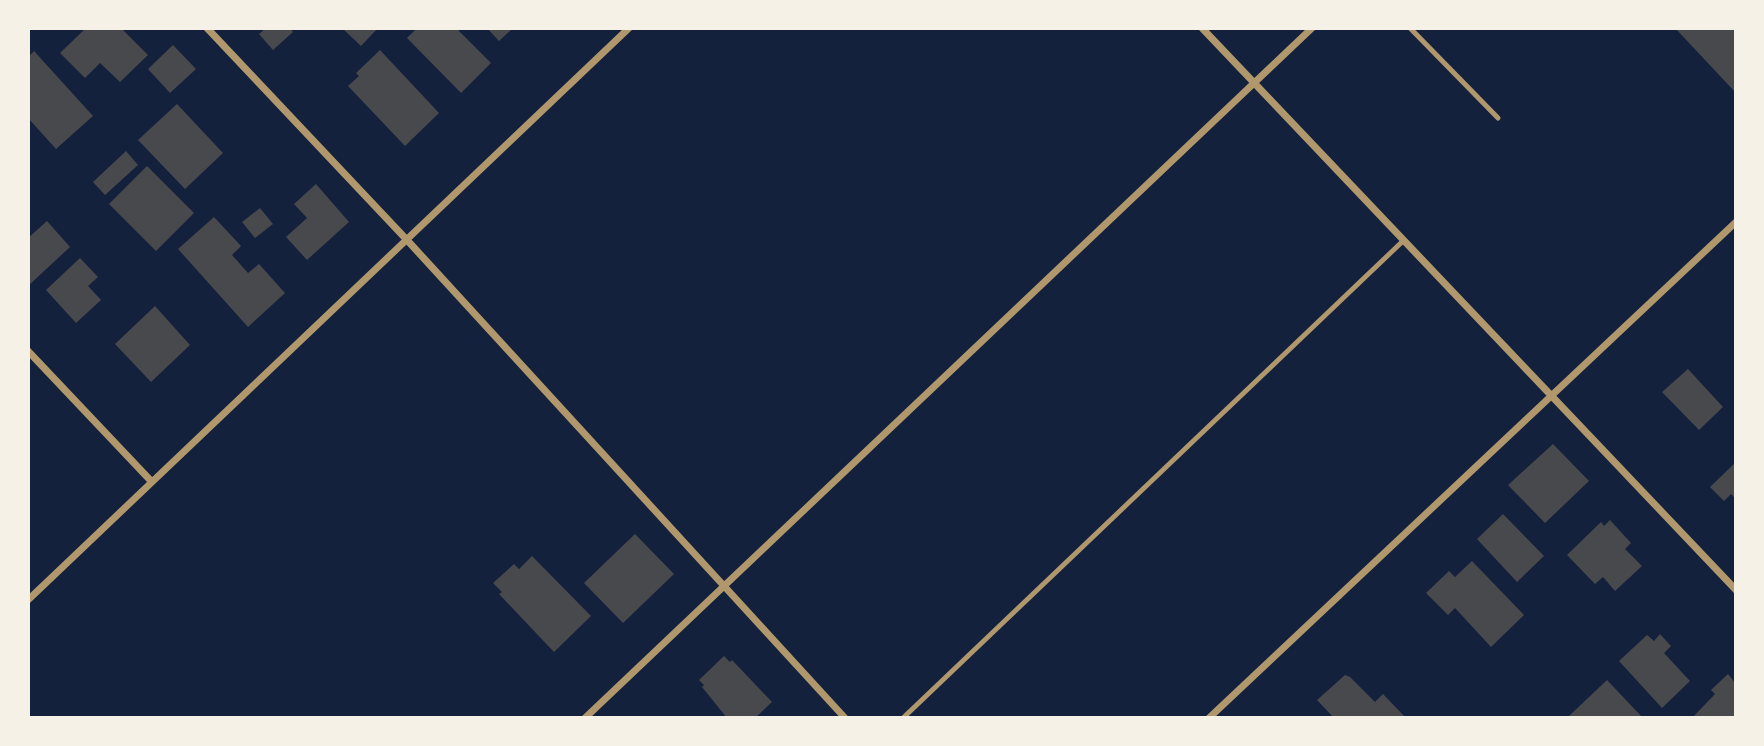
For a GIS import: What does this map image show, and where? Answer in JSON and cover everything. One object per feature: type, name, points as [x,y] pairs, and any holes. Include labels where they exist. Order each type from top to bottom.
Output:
[{"type":"street","points":[[207,28],[407,240],[845,718]]},
{"type":"street","points":[[28,600],[629,28]]},
{"type":"street","points":[[1202,28],[1736,590]]},
{"type":"street","points":[[585,718],[1312,28]]},
{"type":"street","points":[[1209,718],[1736,222]]},
{"type":"street","points":[[28,351],[152,482]]},
{"type":"lane","points":[[1410,28],[1498,118]]},
{"type":"lane","points":[[903,718],[1404,240]]},
{"type":"building","points":[[86,28],[121,28],[148,55],[120,82],[100,63],[85,78],[60,53]]},
{"type":"building","points":[[266,28],[290,28],[293,32],[273,50],[259,34]]},
{"type":"building","points":[[342,28],[378,28],[361,46]]},
{"type":"building","points":[[417,28],[456,28],[491,63],[461,93],[407,38]]},
{"type":"building","points":[[487,28],[513,28],[499,41]]},
{"type":"building","points":[[1675,28],[1736,28],[1736,93]]},
{"type":"building","points":[[173,45],[196,69],[170,93],[148,69]]},
{"type":"building","points":[[380,50],[439,113],[405,146],[348,86],[359,76],[356,73]]},
{"type":"building","points":[[34,51],[93,116],[56,149],[28,118],[28,57]]},
{"type":"building","points":[[177,104],[223,153],[185,189],[138,140]]},
{"type":"building","points":[[126,151],[138,165],[105,195],[93,182]]},
{"type":"building","points":[[147,166],[194,213],[156,251],[109,204]]},
{"type":"building","points":[[316,184],[349,222],[307,260],[286,237],[307,218],[294,204]]},
{"type":"building","points":[[260,208],[273,224],[255,238],[242,222]]},
{"type":"building","points":[[214,217],[241,246],[232,255],[248,273],[259,264],[285,293],[248,327],[178,249]]},
{"type":"building","points":[[47,221],[70,247],[28,286],[28,238]]},
{"type":"building","points":[[80,258],[98,277],[88,286],[101,300],[76,323],[46,290]]},
{"type":"building","points":[[155,306],[190,345],[151,382],[115,344]]},
{"type":"building","points":[[1688,369],[1723,407],[1699,430],[1662,392]]},
{"type":"building","points":[[1553,444],[1589,481],[1545,523],[1508,485]]},
{"type":"building","points":[[1736,462],[1736,499],[1731,494],[1724,501],[1710,487]]},
{"type":"building","points":[[1503,514],[1544,556],[1517,582],[1477,539]]},
{"type":"building","points":[[1610,520],[1631,543],[1625,549],[1642,566],[1615,591],[1603,577],[1595,584],[1567,555],[1601,522],[1604,526]]},
{"type":"building","points":[[635,534],[674,574],[623,623],[584,583]]},
{"type":"building","points":[[532,556],[591,616],[554,652],[499,594],[502,592],[493,583],[514,564],[519,569]]},
{"type":"building","points":[[1472,561],[1524,615],[1491,647],[1455,608],[1448,615],[1426,593],[1449,571],[1455,577]]},
{"type":"building","points":[[1660,634],[1671,646],[1664,653],[1690,681],[1662,708],[1619,661],[1647,635],[1654,641]]},
{"type":"building","points":[[724,656],[730,662],[732,660],[772,702],[755,718],[727,718],[702,687],[704,685],[699,680]]},
{"type":"building","points":[[1728,674],[1736,684],[1736,718],[1692,718],[1715,694],[1711,690]]},
{"type":"building","points":[[1345,675],[1375,702],[1383,694],[1406,718],[1334,718],[1317,700]]},
{"type":"building","points":[[1607,680],[1643,718],[1569,716]]}]
